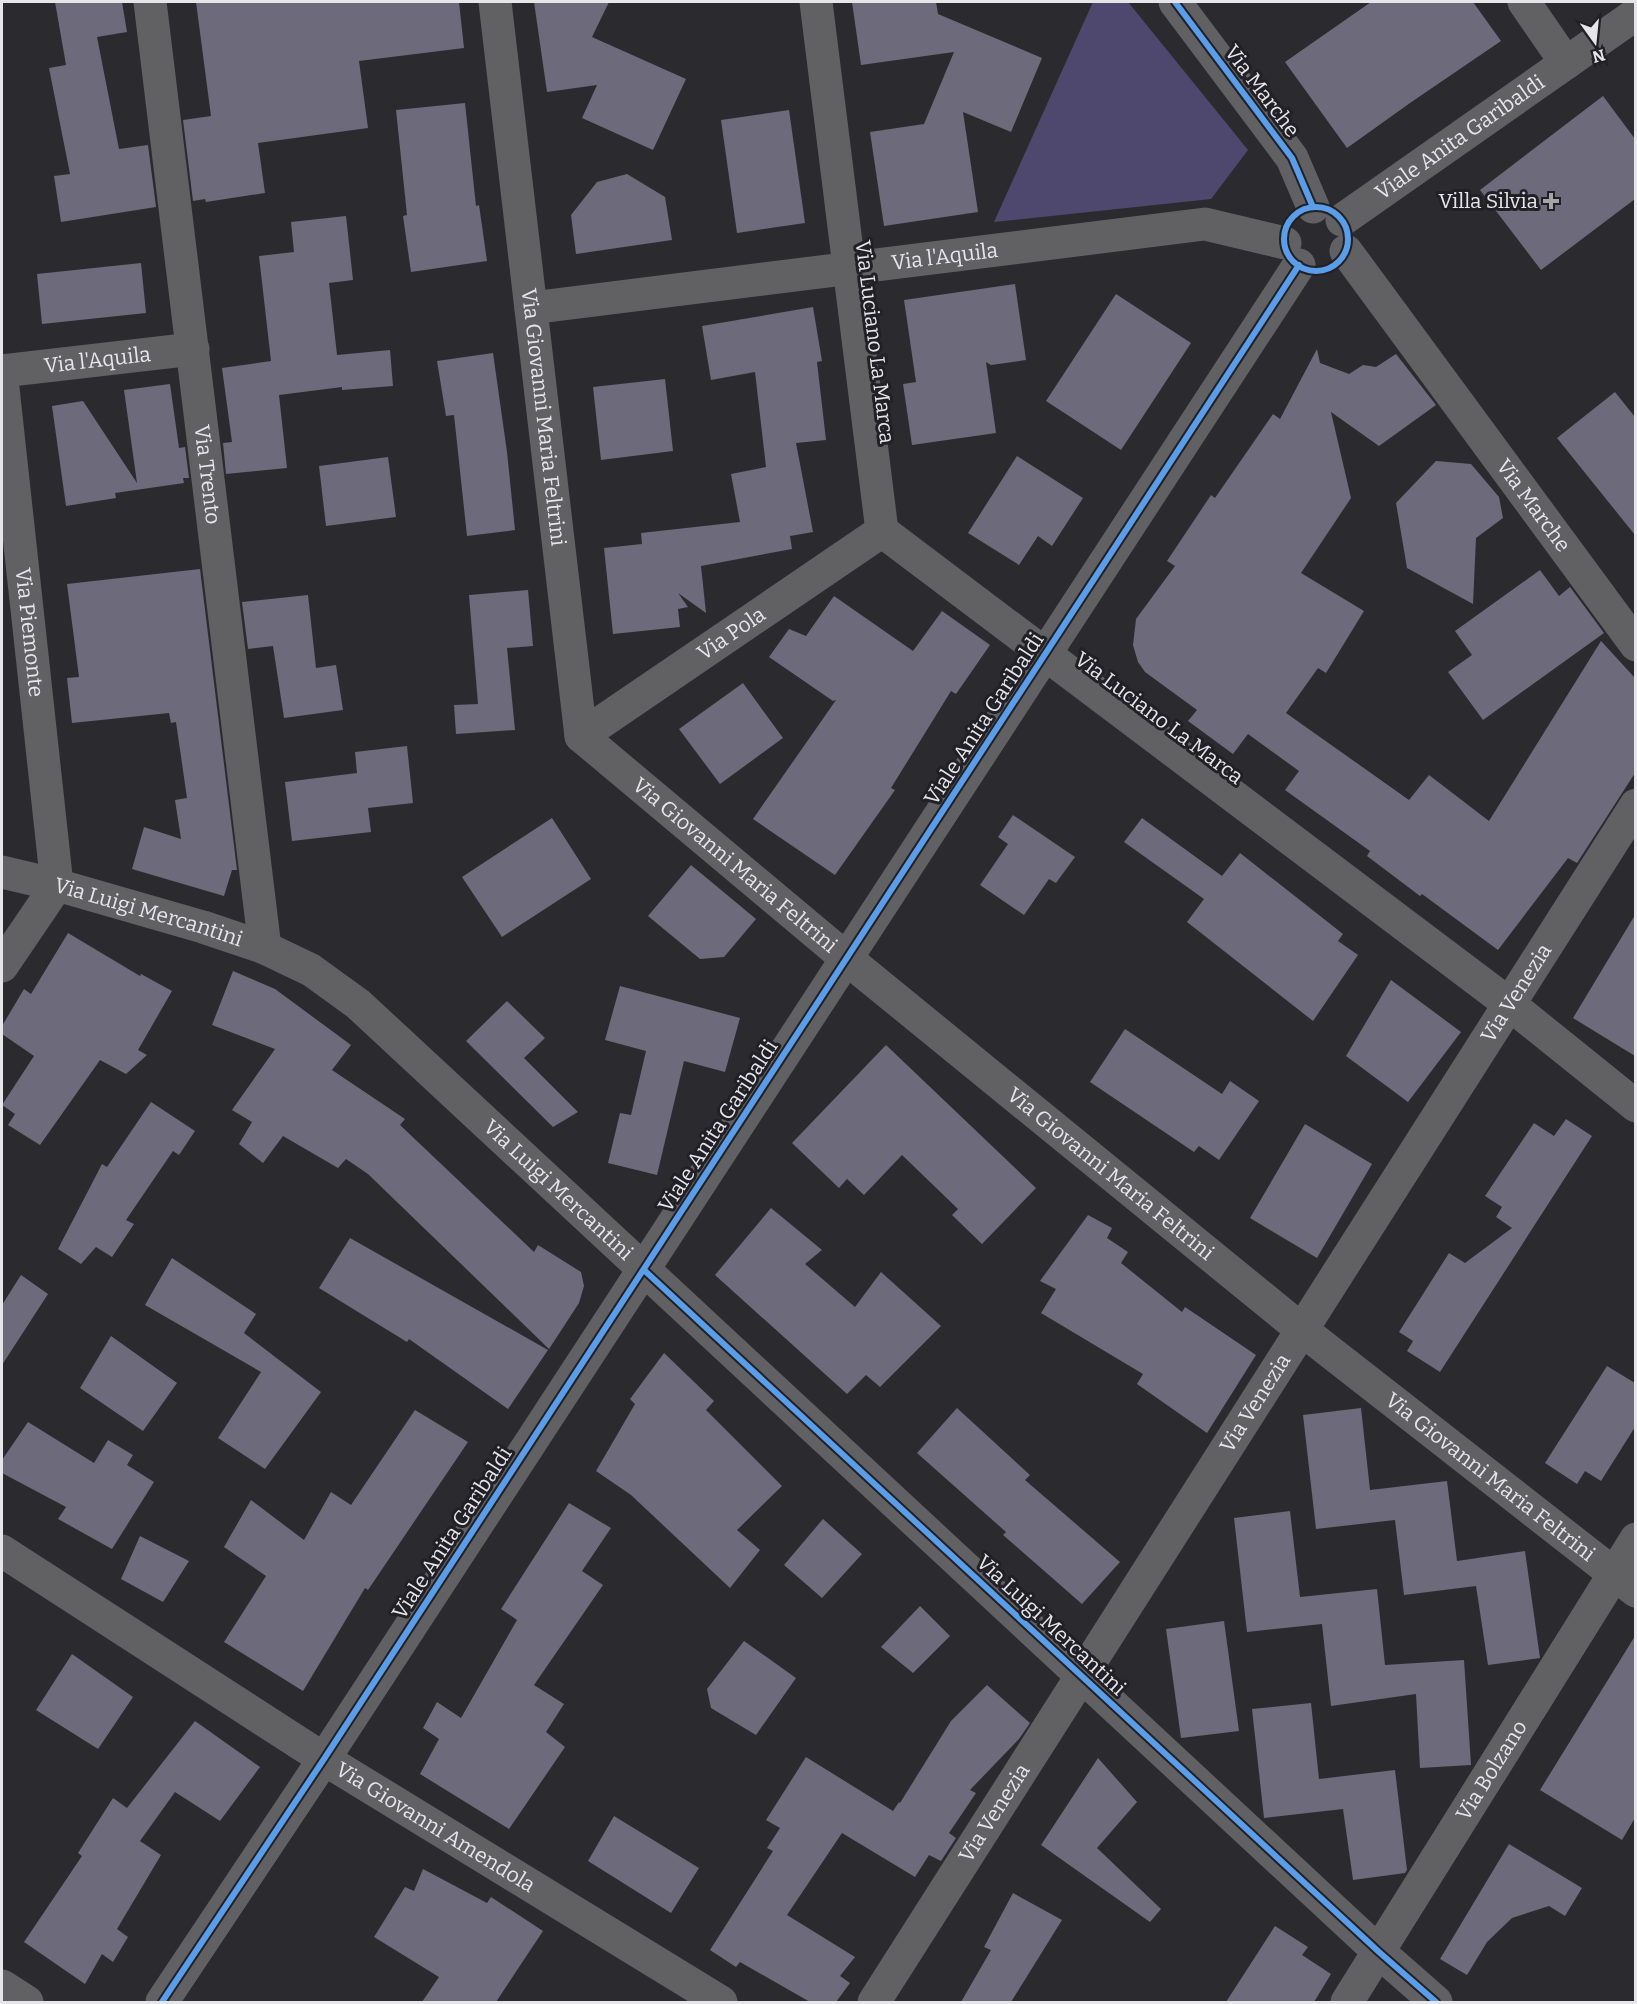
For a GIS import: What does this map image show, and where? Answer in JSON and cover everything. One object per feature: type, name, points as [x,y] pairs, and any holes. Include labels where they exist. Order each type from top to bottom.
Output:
[{"type":"street","name":"Via Trento","points":[[150,2],[265,948]]},
{"type":"street","name":"Via Giovanni Maria Feltrini","points":[[495,2],[581,736],[848,959],[1302,1330],[1625,1582]]},
{"type":"street","name":"Via Luciano La Marca","points":[[816,2],[882,531],[1508,1003],[1635,1107]]},
{"type":"street","name":"Via Marche","points":[[1174,2],[1292,158],[1334,226],[1635,645]]},
{"type":"street","points":[[1524,2],[1566,63]]},
{"type":"street","name":"Viale Anita Garibaldi","points":[[1334,226],[1635,14]]},
{"type":"street","points":[[1304,210],[1334,226],[1341,259],[1326,269],[1308,269],[1292,254],[1285,232],[1289,223],[1304,210]]},
{"type":"street","name":"Via l'Aquila","points":[[531,308],[1205,224],[1292,254]]},
{"type":"street","name":"Viale Anita Garibaldi","points":[[162,2002],[848,959],[1046,653],[1292,254]]},
{"type":"street","name":"Via l'Aquila","points":[[2,370],[193,349]]},
{"type":"street","name":"Via Piemonte","points":[[2,379],[57,885]]},
{"type":"street","name":"Via Pola","points":[[581,736],[882,531]]},
{"type":"street","name":"Via Venezia","points":[[874,2002],[1635,805]]},
{"type":"street","name":"Via Luigi Mercantini","points":[[2,872],[57,885],[203,927],[265,948],[311,970],[358,1004],[1379,1952],[1436,2002]]},
{"type":"street","points":[[2,966],[57,885]]},
{"type":"street","name":"Via Bolzano","points":[[1347,2002],[1625,1582],[1635,1539]]},
{"type":"street","name":"Via Giovanni Amendola","points":[[2,1551],[324,1758],[721,2002]]},
{"type":"street","points":[[2,1986],[27,2002]]},
{"type":"shaded area","points":[[1093,2],[1128,2],[1248,150],[1211,199],[994,222]]},
{"type":"building","points":[[55,2],[122,2],[127,32],[97,37],[119,149],[148,145],[156,207],[61,222],[54,176],[70,174],[49,68],[66,65]]},
{"type":"building","points":[[196,2],[459,2],[464,48],[359,61],[368,128],[258,143],[265,193],[206,202],[205,199],[193,201],[183,120],[211,116]]},
{"type":"building","points":[[534,2],[609,2],[592,37],[686,79],[653,150],[582,118],[597,85],[547,92]]},
{"type":"building","points":[[852,2],[936,2],[938,14],[1042,58],[1011,132],[963,112],[978,212],[884,226],[870,132],[924,124],[954,52],[861,65]]},
{"type":"building","points":[[1371,2],[1473,2],[1501,41],[1347,148],[1285,62]]},
{"type":"building","points":[[1603,96],[1635,139],[1635,199],[1541,270],[1480,190]]},
{"type":"building","points":[[465,103],[476,206],[479,205],[487,261],[411,272],[403,216],[407,215],[396,110]]},
{"type":"building","points":[[789,110],[805,223],[737,233],[721,120]]},
{"type":"building","points":[[627,174],[665,197],[672,240],[576,254],[571,215],[597,182]]},
{"type":"building","points":[[346,216],[353,280],[329,283],[337,355],[390,350],[393,386],[342,390],[342,387],[279,395],[287,468],[226,474],[223,443],[232,442],[222,368],[271,361],[259,256],[294,252],[291,222]]},
{"type":"building","points":[[141,263],[146,313],[42,324],[37,274]]},
{"type":"building","points":[[1015,284],[1026,360],[991,365],[986,362],[996,433],[912,445],[903,384],[916,382],[904,300]]},
{"type":"building","points":[[1116,294],[1191,343],[1121,450],[1046,401]]},
{"type":"building","points":[[813,307],[822,361],[817,362],[826,440],[796,443],[813,532],[790,536],[792,549],[701,566],[706,613],[678,593],[688,607],[678,609],[680,627],[613,634],[604,548],[642,544],[641,533],[740,522],[731,474],[766,467],[755,372],[711,380],[702,326]]},
{"type":"building","points":[[1317,349],[1320,363],[1349,374],[1363,365],[1376,367],[1396,354],[1436,405],[1379,446],[1331,412],[1351,498],[1301,573],[1364,611],[1326,673],[1318,668],[1286,713],[1409,800],[1429,775],[1489,821],[1601,641],[1635,678],[1635,773],[1577,863],[1568,858],[1498,950],[1422,894],[1420,896],[1367,856],[1370,851],[1285,790],[1299,771],[1248,734],[1233,754],[1188,721],[1197,710],[1145,672],[1138,662],[1133,645],[1136,619],[1175,566],[1167,561],[1211,495],[1215,498],[1273,414],[1280,419]]},
{"type":"building","points":[[493,353],[515,530],[467,536],[454,415],[446,416],[437,361]]},
{"type":"building","points":[[665,379],[673,451],[601,460],[593,387]]},
{"type":"building","points":[[170,384],[179,448],[185,447],[189,478],[183,478],[184,483],[115,493],[116,498],[66,506],[52,406],[83,401],[137,483],[124,390]]},
{"type":"building","points":[[1615,392],[1635,417],[1635,535],[1557,438]]},
{"type":"building","points":[[1017,456],[1083,498],[1052,546],[1038,536],[1019,565],[968,533]]},
{"type":"building","points":[[388,457],[396,517],[326,526],[319,466]]},
{"type":"building","points":[[1436,461],[1471,464],[1499,497],[1503,518],[1476,538],[1473,604],[1407,568],[1396,503]]},
{"type":"building","points":[[200,569],[237,870],[232,870],[224,896],[132,869],[144,827],[181,839],[175,800],[187,798],[176,722],[171,723],[169,713],[72,723],[67,678],[79,677],[67,584]]},
{"type":"building","points":[[1540,570],[1559,596],[1570,587],[1604,633],[1483,720],[1448,672],[1472,655],[1455,631]]},
{"type":"building","points":[[528,590],[533,646],[507,648],[515,730],[456,734],[454,705],[478,704],[469,595]]},
{"type":"building","points":[[308,595],[316,668],[336,665],[343,710],[284,718],[273,646],[248,649],[242,602]]},
{"type":"building","points":[[834,596],[913,651],[942,611],[990,645],[956,694],[951,691],[891,788],[895,790],[835,875],[753,819],[836,700],[833,701],[769,657],[789,629],[806,636]]},
{"type":"building","points":[[743,683],[783,738],[720,784],[679,729]]},
{"type":"building","points":[[407,746],[413,803],[368,808],[371,832],[292,841],[285,782],[357,773],[355,752]]},
{"type":"building","points":[[1013,815],[1075,857],[1056,883],[1049,879],[1024,915],[980,885],[1008,844],[998,837]]},
{"type":"building","points":[[552,818],[591,879],[502,937],[462,877]]},
{"type":"building","points":[[1142,818],[1222,876],[1240,853],[1343,934],[1338,941],[1358,955],[1313,1021],[1187,922],[1204,899],[1124,842]]},
{"type":"building","points":[[691,865],[756,919],[724,957],[700,959],[648,916]]},
{"type":"building","points":[[1635,915],[1635,1056],[1573,1018]]},
{"type":"building","points":[[68,933],[140,976],[141,974],[172,991],[138,1050],[147,1055],[126,1074],[100,1060],[40,1145],[8,1125],[15,1114],[2,1105],[34,1056],[2,1034],[2,1026],[24,989],[31,994]]},
{"type":"building","points":[[233,971],[275,989],[351,1045],[332,1070],[405,1119],[400,1125],[534,1252],[538,1245],[581,1272],[584,1286],[579,1303],[549,1349],[368,1174],[346,1159],[338,1168],[283,1136],[263,1163],[239,1144],[252,1122],[232,1110],[275,1049],[212,1025]]},
{"type":"building","points":[[1391,980],[1461,1032],[1408,1102],[1346,1056]]},
{"type":"building","points":[[620,986],[740,1018],[725,1072],[684,1061],[657,1175],[608,1163],[620,1113],[631,1115],[646,1051],[605,1040]]},
{"type":"building","points":[[507,1001],[545,1038],[524,1058],[578,1112],[553,1127],[466,1041]]},
{"type":"building","points":[[1125,1029],[1222,1094],[1230,1081],[1259,1101],[1219,1160],[1199,1146],[1194,1152],[1090,1082]]},
{"type":"building","points":[[886,1045],[1036,1188],[982,1244],[952,1215],[958,1209],[902,1155],[864,1195],[847,1179],[839,1188],[792,1143]]},
{"type":"building","points":[[151,1102],[195,1131],[179,1155],[173,1151],[126,1220],[134,1224],[112,1257],[96,1247],[81,1264],[58,1249],[102,1164],[107,1167]]},
{"type":"building","points":[[1566,1119],[1592,1136],[1440,1372],[1407,1351],[1413,1341],[1399,1332],[1449,1253],[1465,1263],[1512,1228],[1496,1217],[1502,1207],[1485,1196],[1534,1123],[1554,1136]]},
{"type":"building","points":[[1305,1124],[1372,1164],[1317,1258],[1250,1218]]},
{"type":"building","points":[[771,1208],[822,1250],[805,1264],[855,1307],[881,1272],[941,1326],[880,1387],[866,1375],[847,1394],[715,1275]]},
{"type":"building","points":[[1088,1215],[1112,1228],[1107,1238],[1128,1252],[1121,1263],[1182,1312],[1185,1307],[1256,1355],[1207,1433],[1137,1384],[1143,1374],[1041,1313],[1056,1289],[1040,1281]]},
{"type":"building","points":[[350,1238],[548,1350],[508,1409],[409,1339],[407,1342],[319,1288]]},
{"type":"building","points":[[172,1258],[256,1314],[244,1333],[321,1392],[265,1469],[218,1438],[261,1372],[145,1305]]},
{"type":"building","points":[[21,1275],[48,1294],[2,1365],[2,1305]]},
{"type":"building","points":[[111,1336],[177,1383],[143,1431],[80,1388]]},
{"type":"building","points":[[664,1353],[714,1401],[706,1410],[782,1486],[737,1530],[760,1550],[730,1588],[631,1495],[596,1471],[635,1404],[630,1399]]},
{"type":"building","points":[[1607,1366],[1635,1383],[1635,1427],[1601,1481],[1585,1471],[1577,1484],[1545,1463]]},
{"type":"building","points":[[957,1408],[1030,1475],[1025,1480],[1120,1562],[1082,1604],[1003,1535],[1006,1532],[917,1453]]},
{"type":"building","points":[[1361,1408],[1370,1490],[1447,1481],[1457,1561],[1525,1551],[1540,1658],[1488,1665],[1476,1586],[1404,1595],[1395,1520],[1316,1529],[1303,1415]]},
{"type":"building","points":[[415,1410],[468,1442],[368,1590],[365,1588],[303,1691],[224,1642],[266,1576],[224,1547],[251,1500],[304,1540],[331,1492],[351,1505]]},
{"type":"building","points":[[28,1422],[94,1463],[108,1440],[133,1455],[127,1465],[154,1482],[112,1549],[58,1519],[66,1507],[2,1473],[2,1460]]},
{"type":"building","points":[[569,1503],[611,1528],[582,1571],[603,1585],[534,1685],[564,1704],[546,1732],[565,1747],[509,1829],[420,1774],[439,1739],[423,1728],[437,1702],[461,1718],[517,1620],[501,1609]]},
{"type":"building","points":[[1290,1511],[1300,1597],[1377,1589],[1385,1665],[1464,1660],[1471,1765],[1420,1768],[1416,1694],[1331,1706],[1322,1624],[1247,1632],[1234,1518]]},
{"type":"building","points":[[823,1519],[862,1554],[822,1598],[784,1565]]},
{"type":"building","points":[[140,1536],[189,1561],[163,1602],[121,1579]]},
{"type":"building","points":[[920,1606],[950,1636],[913,1673],[881,1647]]},
{"type":"building","points":[[1224,1621],[1239,1731],[1181,1738],[1166,1629]]},
{"type":"building","points":[[1635,1636],[1635,1818],[1622,1840],[1540,1790]]},
{"type":"building","points":[[744,1641],[796,1678],[756,1735],[711,1708],[707,1689]]},
{"type":"building","points":[[72,1654],[133,1697],[98,1749],[36,1710]]},
{"type":"building","points":[[987,1685],[1030,1723],[1019,1739],[970,1790],[976,1793],[949,1833],[956,1838],[941,1861],[929,1855],[915,1877],[842,1833],[787,1915],[855,1957],[840,1976],[850,1983],[836,2002],[810,2002],[740,1962],[736,1967],[710,1950],[773,1851],[767,1848],[780,1828],[766,1820],[806,1757],[893,1811],[951,1721]]},
{"type":"building","points":[[1311,1703],[1319,1779],[1395,1770],[1407,1870],[1405,1873],[1353,1880],[1343,1809],[1264,1818],[1252,1709]]},
{"type":"building","points":[[195,1721],[260,1767],[220,1821],[175,1792],[140,1841],[161,1855],[117,1929],[128,1937],[113,1962],[102,1954],[85,1984],[24,1942],[82,1856],[78,1853],[113,1798],[127,1808]]},
{"type":"building","points":[[1098,1758],[1137,1802],[1097,1848],[1161,1909],[1150,1922],[1041,1845]]},
{"type":"building","points":[[614,1816],[699,1868],[671,1913],[588,1861]]},
{"type":"building","points":[[1509,1844],[1582,1888],[1565,1916],[1549,1906],[1512,1918],[1487,1942],[1467,1975],[1440,1959]]},
{"type":"building","points":[[423,1869],[487,1903],[491,1897],[543,1931],[496,2002],[422,2002],[439,1977],[374,1937],[405,1887],[414,1891]]},
{"type":"building","points":[[1013,1893],[1062,1920],[1011,2002],[961,2002],[991,1950],[984,1947]]},
{"type":"building","points":[[1275,1926],[1308,1947],[1302,1955],[1331,1974],[1314,2002],[1226,2002]]},
{"type":"cycle path","points":[[1175,2],[1292,158],[1313,207]]},
{"type":"cycle path","points":[[1316,207],[1334,213],[1342,221],[1348,239],[1342,257],[1334,265],[1316,271],[1298,265],[1290,257],[1284,239],[1290,221],[1298,213],[1316,207]]},
{"type":"cycle path","points":[[162,2002],[324,1759],[1299,265]]},
{"type":"cycle path","points":[[644,1270],[1379,1952],[1436,2002]]},
{"type":"place","name":"Villa Silvia","points":[[1551,201]]}]
